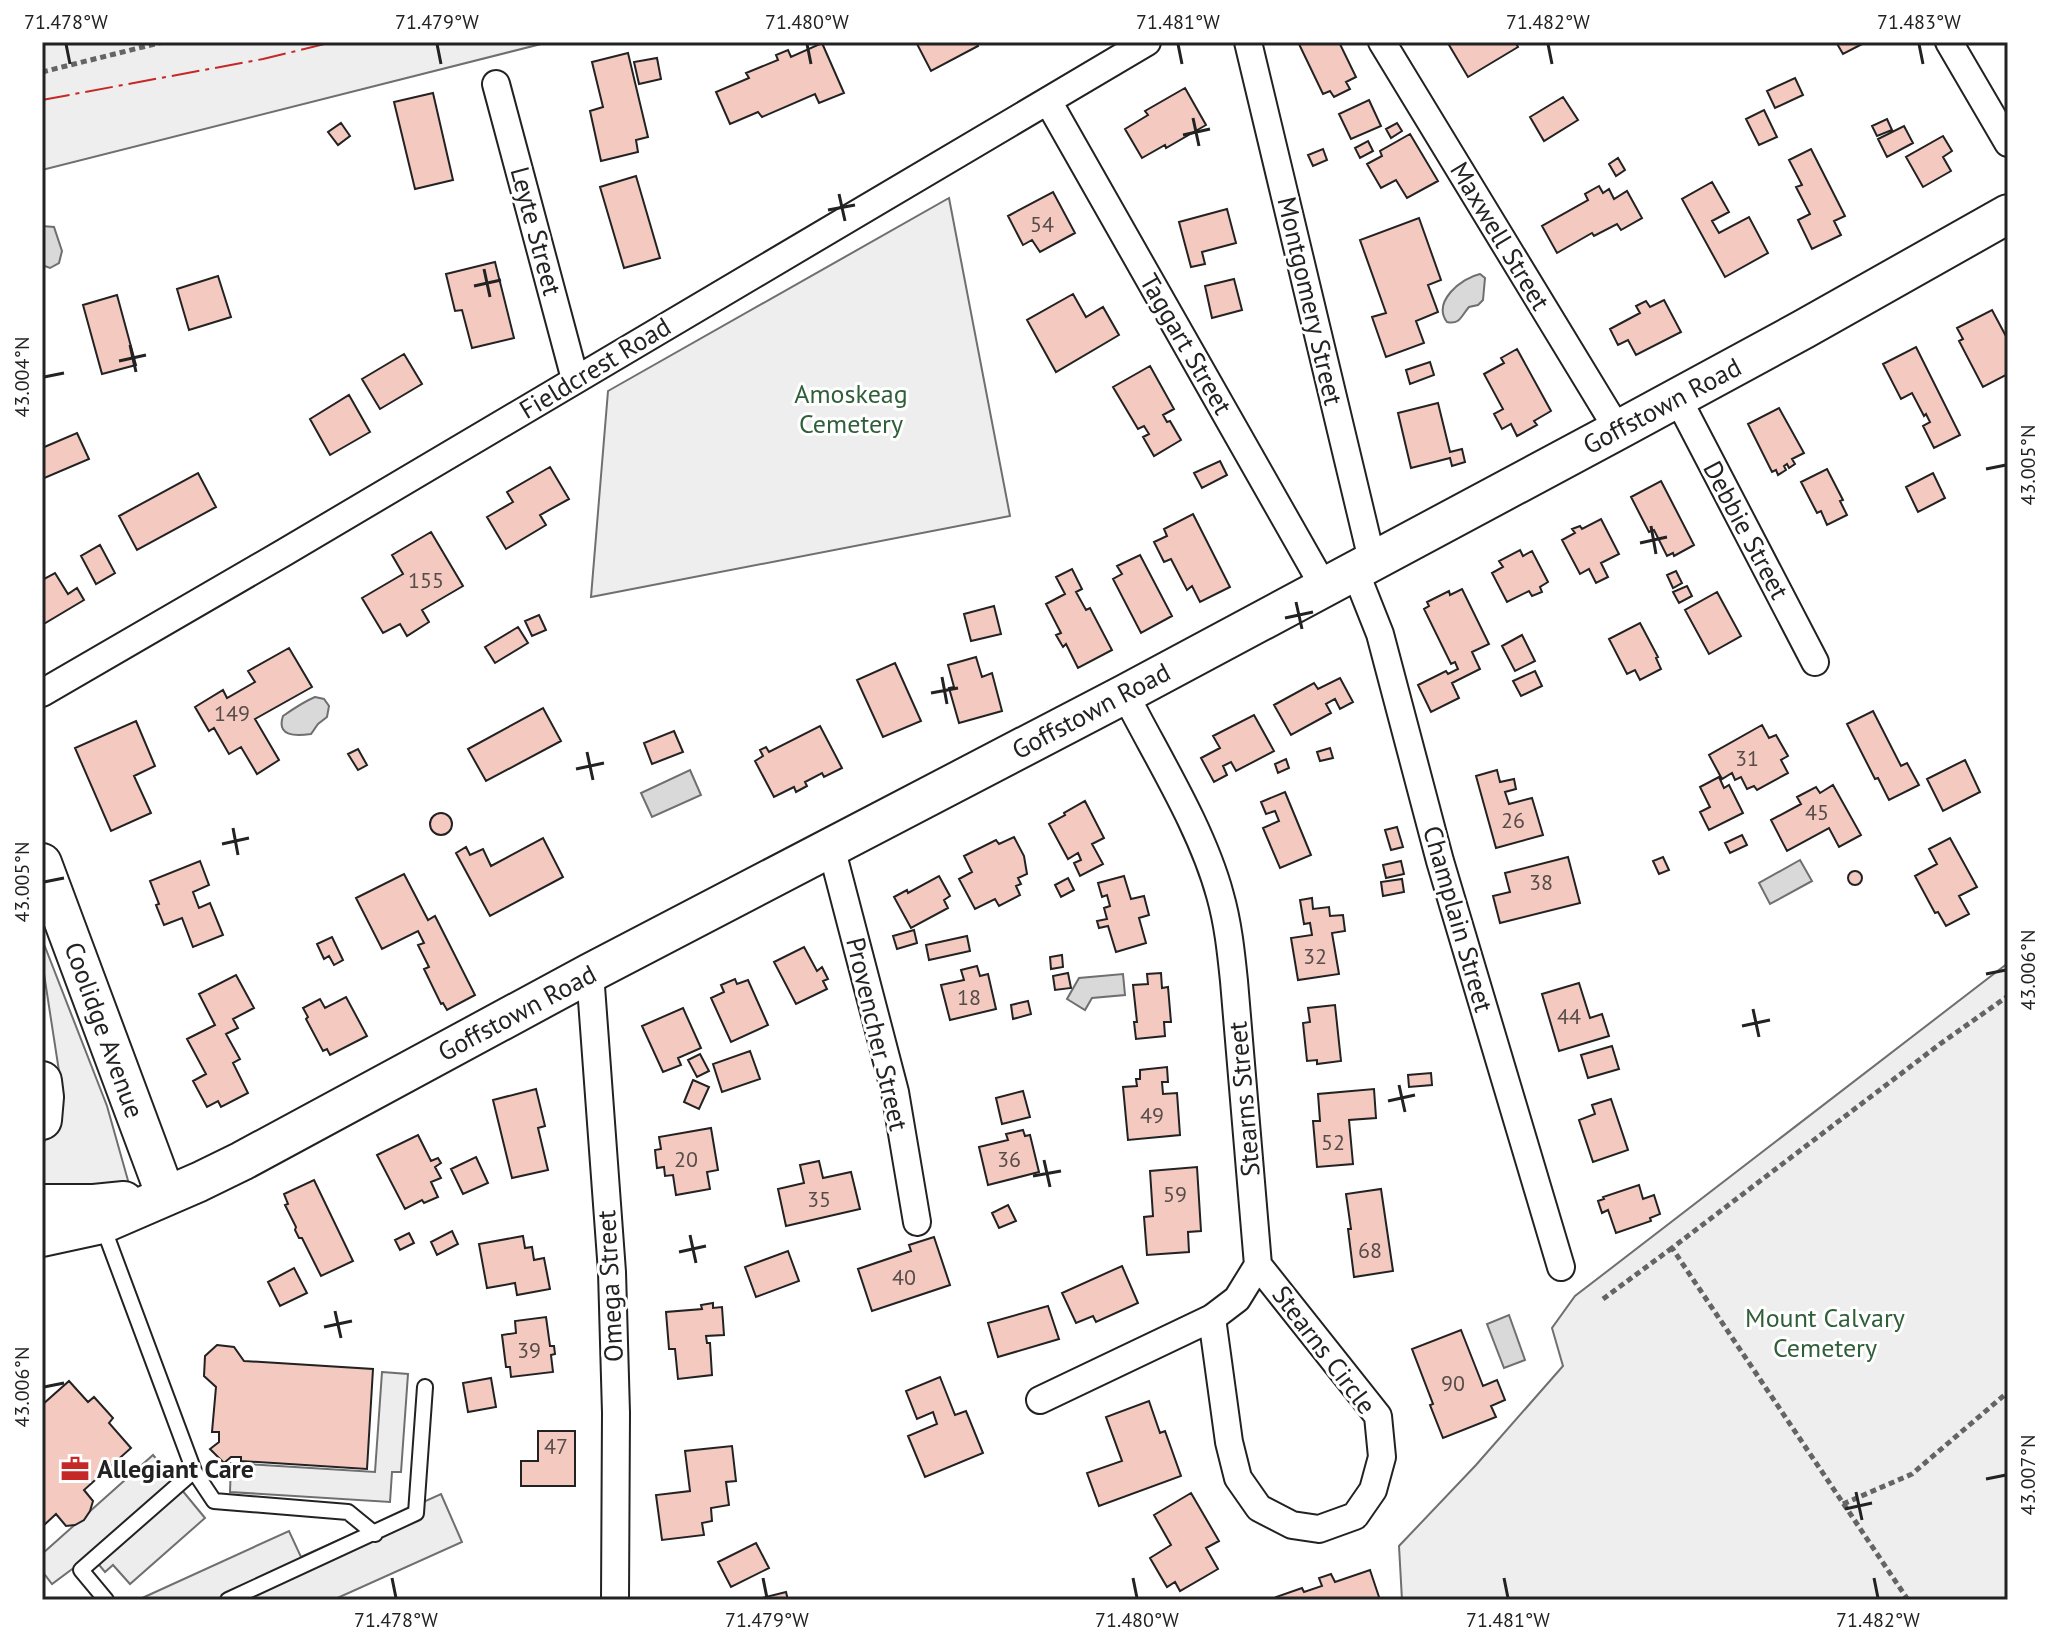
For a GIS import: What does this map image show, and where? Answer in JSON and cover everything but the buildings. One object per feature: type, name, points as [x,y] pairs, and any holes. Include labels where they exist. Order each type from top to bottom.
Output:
[{"type":"main road","name":"Goffstown Road","points":[[42,1237],[102,1224],[242,1161],[590,973],[1125,694],[1618,430],[2008,214]]},
{"type":"main road","name":"Coolidge Avenue","points":[[42,863],[166,1196]]},
{"type":"main road","points":[[42,1081],[42,1120]]},
{"type":"main road","name":"Goffstown Road","points":[[42,1204],[94,1204],[166,1196]]},
{"type":"street","name":"Fieldcrest Road","points":[[42,693],[1147,42]]},
{"type":"street","name":"Montgomery Street","points":[[1248,42],[1350,572]]},
{"type":"street","name":"Maxwell Street","points":[[1382,42],[1618,430]]},
{"type":"street","points":[[1949,42],[2008,143]]},
{"type":"street","name":"Leyte Street","points":[[496,84],[575,379]]},
{"type":"street","name":"Taggart Street","points":[[1048,101],[1350,572]]},
{"type":"street","name":"Debbie Street","points":[[1677,397],[1815,662]]},
{"type":"street","name":"Champlain Street","points":[[1350,572],[1380,634],[1444,876],[1561,1267]]},
{"type":"street","name":"Stearns Street","points":[[1125,694],[1193,826],[1220,895],[1229,935],[1234,981],[1258,1265]]},
{"type":"street","name":"Provencher Street","points":[[831,847],[895,1092],[917,1222]]},
{"type":"street","name":"Omega Street","points":[[590,973],[612,1272],[616,1413],[615,1600]]},
{"type":"street","points":[[1040,1400],[1212,1318],[1237,1299],[1258,1265]]},
{"type":"street","name":"Stearns Circle","points":[[1212,1318],[1229,1442],[1238,1478],[1259,1508],[1292,1525],[1319,1529],[1355,1516],[1373,1490],[1382,1457],[1378,1416],[1258,1265]]},
{"type":"lane","points":[[102,1224],[194,1471],[214,1501],[348,1512],[375,1534]]},
{"type":"lane","points":[[228,1600],[416,1513],[425,1387]]},
{"type":"lane","points":[[106,1600],[81,1570],[194,1471]]},
{"type":"path","points":[[42,72],[163,42]]},
{"type":"path","points":[[1603,1299],[2008,996]]},
{"type":"path","points":[[1672,1248],[1908,1600]]},
{"type":"path","points":[[1843,1504],[1912,1474],[2008,1392]]},
{"type":"green space","points":[[42,42],[549,42],[42,170]]},
{"type":"green space","name":"Amoskeag Cemetery","points":[[949,198],[1010,516],[591,597],[608,391]]},
{"type":"green space","points":[[42,939],[107,1106],[129,1184],[42,1192],[42,1147],[63,1097],[42,961]]},
{"type":"green space","name":"Mount Calvary Cemetery","points":[[2008,963],[2008,1600],[1402,1600],[1399,1546],[1563,1366],[1552,1328],[1575,1296]]},
{"type":"shaded area","points":[[42,226],[54,227],[62,251],[59,263],[50,268],[42,265]]},
{"type":"shaded area","points":[[1480,274],[1485,278],[1483,300],[1469,307],[1458,321],[1447,322],[1443,314],[1446,299],[1465,280]]},
{"type":"shaded area","points":[[315,697],[324,699],[329,706],[327,717],[311,734],[294,735],[285,731],[282,728],[283,716]]},
{"type":"shaded area","points":[[690,770],[701,795],[652,817],[641,793]]},
{"type":"shaded area","points":[[1800,860],[1812,881],[1770,904],[1759,883]]},
{"type":"shaded area","points":[[1123,974],[1125,995],[1092,998],[1085,1010],[1067,999],[1079,978]]},
{"type":"shaded area","points":[[1509,1315],[1525,1360],[1504,1368],[1487,1324]]},
{"type":"shaded area","points":[[382,1372],[408,1374],[401,1472],[392,1472],[390,1502],[230,1492],[231,1463],[375,1472]]},
{"type":"shaded area","points":[[153,1455],[205,1518],[130,1584],[113,1565],[105,1572],[91,1555],[52,1584],[42,1571],[42,1554]]},
{"type":"shaded area","points":[[441,1494],[462,1542],[333,1600],[140,1599],[289,1531],[301,1557]]},
{"type":"power","points":[[42,100],[263,59],[333,42]]},
{"type":"place","name":"Allegiant Care","points":[[75,1469]]}]
